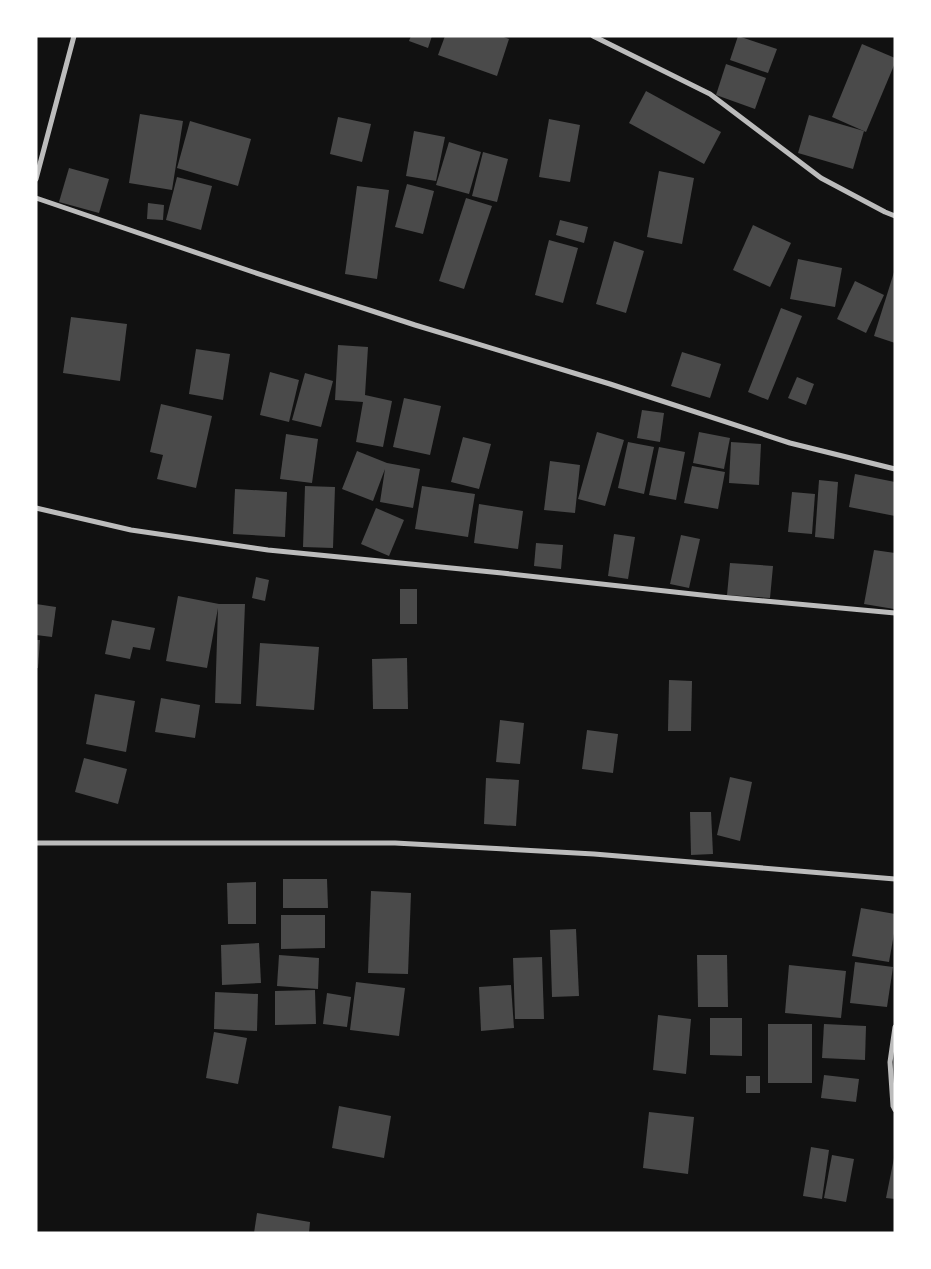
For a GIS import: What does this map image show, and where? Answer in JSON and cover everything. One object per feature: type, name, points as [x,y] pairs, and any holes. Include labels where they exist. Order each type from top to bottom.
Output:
[{"type":"street","points":[[36,179],[74,36]]},
{"type":"street","points":[[593,36],[710,94],[821,178],[895,216]]},
{"type":"street","points":[[36,198],[415,325],[610,384],[790,443],[895,470]]},
{"type":"street","points":[[36,508],[131,530],[268,550],[895,614]]},
{"type":"street","points":[[36,842],[395,843],[594,854],[895,879]]},
{"type":"street","points":[[895,1027],[890,1062],[893,1106],[895,1110]]},
{"type":"building","points":[[411,36],[432,36],[428,48],[409,41]]},
{"type":"building","points":[[445,36],[501,36],[509,39],[497,76],[438,55]]},
{"type":"building","points":[[738,36],[777,49],[768,73],[730,60]]},
{"type":"building","points":[[862,44],[895,58],[895,63],[866,132],[832,117]]},
{"type":"building","points":[[726,64],[766,78],[755,109],[716,95]]},
{"type":"building","points":[[646,91],[721,132],[704,164],[629,123]]},
{"type":"building","points":[[140,114],[183,121],[172,190],[129,183]]},
{"type":"building","points":[[809,115],[864,131],[853,169],[798,153]]},
{"type":"building","points":[[338,117],[371,124],[362,162],[330,154]]},
{"type":"building","points":[[549,119],[580,125],[570,182],[539,177]]},
{"type":"building","points":[[190,121],[251,139],[238,186],[177,168]]},
{"type":"building","points":[[414,131],[445,137],[436,181],[406,176]]},
{"type":"building","points":[[449,142],[481,152],[469,194],[436,185]]},
{"type":"building","points":[[483,152],[508,159],[497,202],[472,196]]},
{"type":"building","points":[[69,168],[109,179],[99,213],[59,202]]},
{"type":"building","points":[[659,171],[694,178],[682,244],[647,237]]},
{"type":"building","points":[[177,177],[212,186],[201,230],[166,220]]},
{"type":"building","points":[[407,184],[434,191],[423,234],[395,227]]},
{"type":"building","points":[[357,186],[389,190],[377,279],[345,274]]},
{"type":"building","points":[[466,198],[492,206],[464,289],[439,281]]},
{"type":"building","points":[[148,203],[164,205],[163,220],[147,219]]},
{"type":"building","points":[[560,220],[588,227],[584,243],[556,235]]},
{"type":"building","points":[[753,225],[791,243],[770,287],[733,270]]},
{"type":"building","points":[[549,240],[578,248],[563,303],[535,295]]},
{"type":"building","points":[[614,241],[644,251],[626,313],[596,304]]},
{"type":"building","points":[[798,259],[842,268],[835,307],[790,299]]},
{"type":"building","points":[[895,269],[895,343],[874,336]]},
{"type":"building","points":[[855,281],[884,295],[866,333],[837,319]]},
{"type":"building","points":[[781,308],[802,316],[768,400],[748,392]]},
{"type":"building","points":[[71,317],[127,324],[120,381],[63,373]]},
{"type":"building","points":[[338,345],[368,347],[365,395],[392,401],[383,447],[356,442],[363,402],[335,400]]},
{"type":"building","points":[[196,349],[230,354],[223,400],[189,394]]},
{"type":"building","points":[[682,352],[721,364],[710,398],[671,386]]},
{"type":"building","points":[[270,372],[299,380],[289,422],[260,415]]},
{"type":"building","points":[[305,373],[333,381],[321,427],[292,420]]},
{"type":"building","points":[[797,377],[814,384],[806,405],[788,398]]},
{"type":"building","points":[[404,398],[441,406],[430,455],[393,447]]},
{"type":"building","points":[[161,404],[212,416],[196,488],[157,479],[163,455],[150,452]]},
{"type":"building","points":[[642,410],[664,413],[660,442],[637,438]]},
{"type":"building","points":[[597,432],[624,440],[605,506],[578,499]]},
{"type":"building","points":[[699,432],[730,438],[724,469],[693,463]]},
{"type":"building","points":[[286,434],[318,439],[312,483],[280,479]]},
{"type":"building","points":[[463,437],[491,444],[479,489],[451,482]]},
{"type":"building","points":[[628,442],[654,447],[644,494],[618,488]]},
{"type":"building","points":[[731,442],[761,444],[759,485],[729,483]]},
{"type":"building","points":[[659,447],[685,452],[676,500],[649,495]]},
{"type":"building","points":[[357,451],[387,463],[420,469],[413,508],[380,502],[385,469],[373,501],[342,489]]},
{"type":"building","points":[[550,461],[580,465],[575,513],[544,510]]},
{"type":"building","points":[[692,466],[725,472],[718,509],[684,503]]},
{"type":"building","points":[[855,474],[895,482],[895,516],[849,507]]},
{"type":"building","points":[[819,480],[838,482],[834,539],[815,537]]},
{"type":"building","points":[[305,486],[335,487],[333,548],[303,547]]},
{"type":"building","points":[[422,486],[475,494],[468,537],[415,529]]},
{"type":"building","points":[[235,489],[287,492],[285,537],[233,534]]},
{"type":"building","points":[[792,492],[815,494],[812,534],[788,532]]},
{"type":"building","points":[[479,504],[523,511],[518,549],[474,543]]},
{"type":"building","points":[[376,508],[404,520],[389,556],[361,544]]},
{"type":"building","points":[[614,534],[635,537],[628,579],[608,576]]},
{"type":"building","points":[[681,535],[700,539],[689,588],[670,584]]},
{"type":"building","points":[[536,543],[563,545],[561,569],[534,566]]},
{"type":"building","points":[[874,550],[895,553],[894,609],[864,604]]},
{"type":"building","points":[[730,563],[773,566],[770,598],[727,595]]},
{"type":"building","points":[[256,577],[269,580],[265,601],[252,598]]},
{"type":"building","points":[[400,589],[417,589],[417,624],[400,624]]},
{"type":"building","points":[[178,596],[219,604],[245,604],[241,704],[215,703],[218,608],[207,668],[166,661]]},
{"type":"building","points":[[36,604],[56,607],[52,637],[36,635]]},
{"type":"building","points":[[112,620],[155,628],[150,650],[133,647],[130,659],[105,654]]},
{"type":"building","points":[[36,640],[40,640],[38,668],[36,668]]},
{"type":"building","points":[[260,643],[319,647],[314,710],[256,706]]},
{"type":"building","points":[[407,658],[408,709],[373,709],[372,659]]},
{"type":"building","points":[[669,680],[692,681],[691,731],[668,731]]},
{"type":"building","points":[[95,694],[135,701],[126,752],[86,744]]},
{"type":"building","points":[[161,698],[200,705],[195,738],[155,732]]},
{"type":"building","points":[[500,720],[524,723],[520,764],[496,762]]},
{"type":"building","points":[[587,730],[618,734],[613,773],[582,769]]},
{"type":"building","points":[[84,758],[127,769],[118,804],[75,792]]},
{"type":"building","points":[[730,777],[752,782],[740,841],[717,835]]},
{"type":"building","points":[[486,778],[519,780],[516,826],[484,824]]},
{"type":"building","points":[[690,812],[711,812],[713,854],[691,855]]},
{"type":"building","points":[[283,879],[327,879],[328,908],[283,908]]},
{"type":"building","points":[[256,882],[256,924],[228,924],[227,883]]},
{"type":"building","points":[[371,891],[411,893],[408,974],[368,973]]},
{"type":"building","points":[[861,908],[895,914],[895,928],[889,962],[852,956]]},
{"type":"building","points":[[281,915],[325,915],[325,948],[281,949]]},
{"type":"building","points":[[576,929],[579,996],[552,997],[550,930]]},
{"type":"building","points":[[259,943],[261,983],[222,985],[221,945]]},
{"type":"building","points":[[279,955],[319,958],[318,989],[277,986]]},
{"type":"building","points":[[697,955],[727,955],[728,1007],[698,1007]]},
{"type":"building","points":[[542,957],[544,1019],[515,1019],[513,958]]},
{"type":"building","points":[[855,962],[893,967],[887,1007],[850,1003]]},
{"type":"building","points":[[789,965],[846,971],[841,1018],[785,1013]]},
{"type":"building","points":[[356,982],[405,988],[399,1036],[350,1030]]},
{"type":"building","points":[[511,985],[514,1028],[481,1031],[479,987]]},
{"type":"building","points":[[315,990],[316,1024],[275,1025],[275,991]]},
{"type":"building","points":[[215,992],[258,994],[257,1031],[214,1029]]},
{"type":"building","points":[[327,993],[351,997],[347,1027],[323,1024]]},
{"type":"building","points":[[658,1015],[691,1019],[686,1074],[653,1070]]},
{"type":"building","points":[[710,1018],[742,1018],[742,1056],[710,1055]]},
{"type":"building","points":[[768,1024],[812,1024],[812,1083],[768,1083]]},
{"type":"building","points":[[824,1024],[866,1026],[865,1060],[822,1058]]},
{"type":"building","points":[[214,1032],[247,1038],[238,1084],[206,1078]]},
{"type":"building","points":[[824,1075],[859,1079],[856,1102],[821,1098]]},
{"type":"building","points":[[746,1076],[760,1076],[760,1093],[746,1093]]},
{"type":"building","points":[[339,1106],[391,1116],[384,1158],[332,1148]]},
{"type":"building","points":[[649,1112],[694,1117],[688,1174],[643,1168]]},
{"type":"building","points":[[811,1147],[829,1150],[822,1199],[803,1196]]},
{"type":"building","points":[[832,1155],[854,1159],[846,1202],[824,1198]]},
{"type":"building","points":[[895,1158],[895,1199],[886,1198]]},
{"type":"building","points":[[257,1213],[310,1222],[309,1233],[254,1233]]}]
